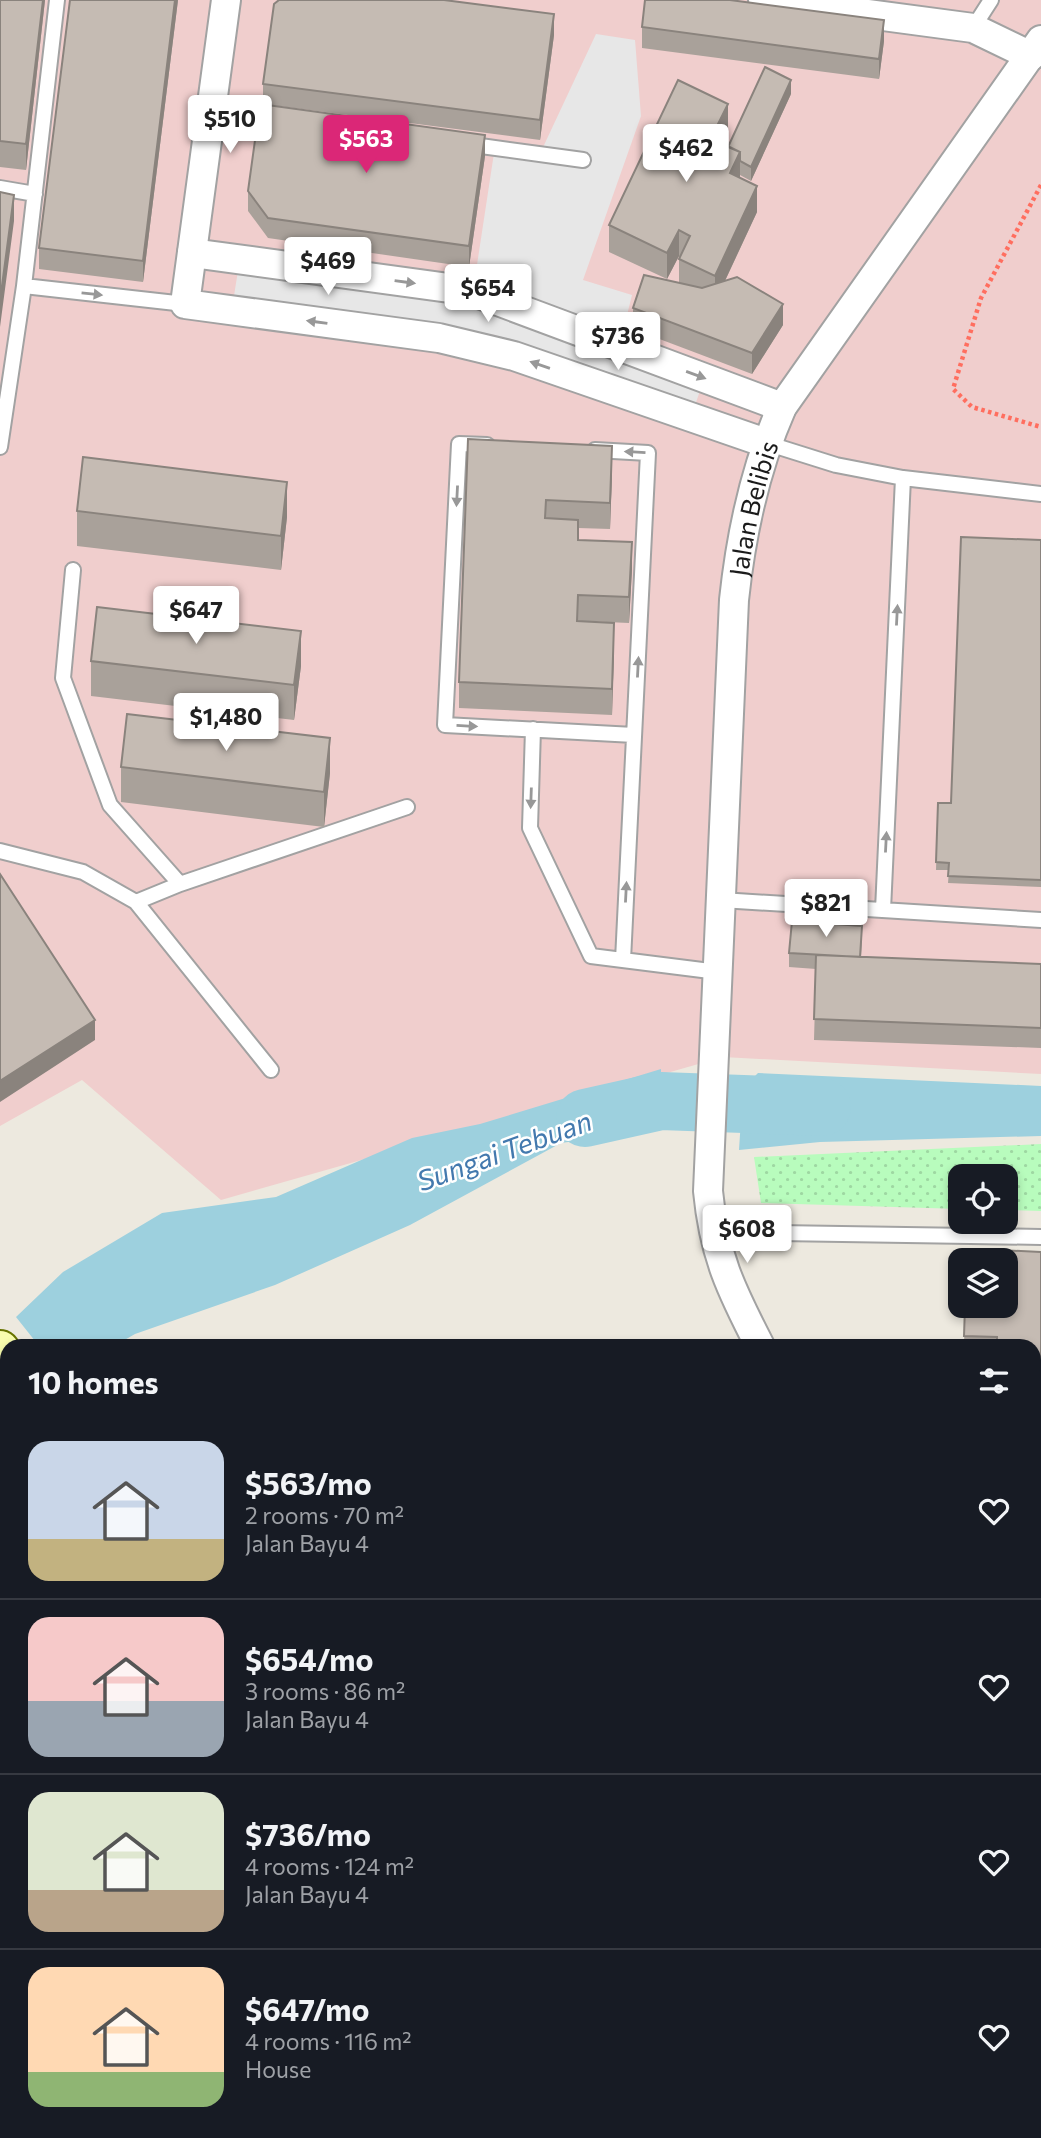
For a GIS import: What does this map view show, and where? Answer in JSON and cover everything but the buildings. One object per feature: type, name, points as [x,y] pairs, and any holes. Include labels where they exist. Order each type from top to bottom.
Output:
[{"type":"street","points":[[226,0],[185,304],[439,338],[513,356],[766,443]]},
{"type":"street","points":[[763,0],[973,28],[1036,48]]},
{"type":"street","name":"Jalan Belibis","points":[[712,1232],[708,1191],[734,600],[740,551],[766,443],[782,407],[1036,48]]},
{"type":"street","points":[[192,253],[471,291],[782,407]]},
{"type":"street","points":[[712,1232],[726,1279],[756,1339]]},
{"type":"lane","points":[[0,447],[24,286],[57,0]]},
{"type":"lane","points":[[973,28],[991,0]]},
{"type":"lane","points":[[211,110],[294,121]]},
{"type":"lane","points":[[445,142],[583,160]]},
{"type":"lane","points":[[0,188],[35,194]]},
{"type":"lane","points":[[24,286],[185,304]]},
{"type":"lane","points":[[766,443],[836,465],[903,478],[1041,494]]},
{"type":"lane","points":[[500,446],[459,444],[445,725],[634,735]]},
{"type":"lane","points":[[581,450],[648,453],[623,960]]},
{"type":"lane","points":[[883,910],[903,478]]},
{"type":"lane","points":[[74,570],[63,678],[110,805],[180,884]]},
{"type":"lane","points":[[533,729],[530,828],[591,956],[718,972]]},
{"type":"lane","points":[[136,902],[180,884],[407,807]]},
{"type":"lane","points":[[0,851],[83,872],[136,902],[271,1070]]},
{"type":"lane","points":[[721,900],[1041,920]]},
{"type":"lane","points":[[712,1232],[1041,1237]]},
{"type":"path","points":[[1041,185],[981,298],[953,389],[972,407],[1041,427]]},
{"type":"shaded area","points":[[0,0],[1041,0],[1041,1074],[723,1057],[221,1200],[82,1080],[0,1126]]},
{"type":"shaded area","points":[[596,34],[635,40],[641,116],[583,280],[632,295],[623,331],[708,368],[694,408],[495,335],[233,302],[242,246],[475,278],[494,153],[538,158]]},
{"type":"green space","points":[[1041,1144],[1041,1211],[1018,1210],[1018,1164],[948,1164],[948,1209],[761,1203],[754,1157]]},
{"type":"water","points":[[661,1069],[661,1129],[561,1143],[410,1225],[275,1285],[126,1339],[33,1339],[16,1317],[63,1272],[162,1213],[276,1197],[412,1138],[480,1124]]},
{"type":"water","points":[[758,1073],[1041,1086],[1041,1136],[820,1142],[739,1150],[743,1088]]},
{"type":"waterway","name":"Sungai Tebuan","points":[[585,1118],[661,1101],[822,1107]]}]
